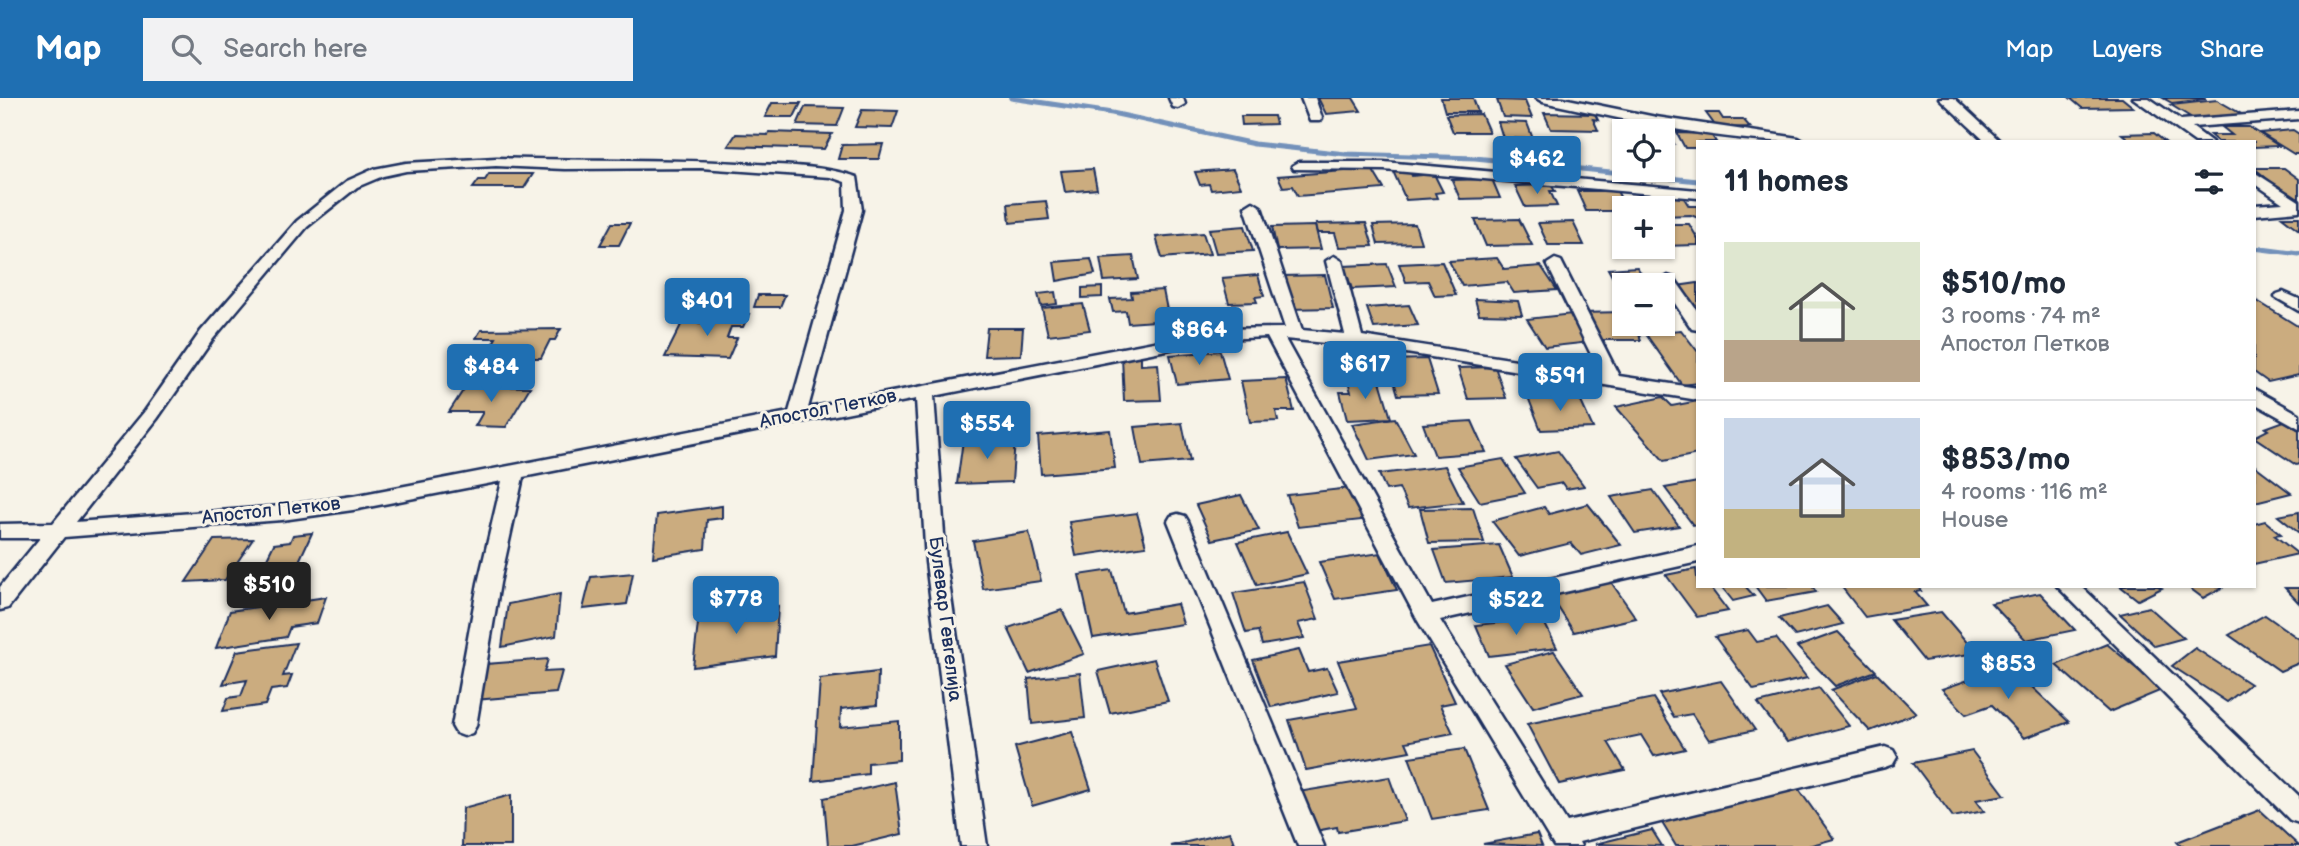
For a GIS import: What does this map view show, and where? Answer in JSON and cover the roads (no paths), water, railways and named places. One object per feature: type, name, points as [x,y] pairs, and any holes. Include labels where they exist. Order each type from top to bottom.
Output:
[{"type":"street","points":[[1308,98],[1315,118]]},
{"type":"street","points":[[1543,98],[1656,121],[1784,140]]},
{"type":"street","points":[[1947,98],[1992,140]]},
{"type":"street","points":[[2140,98],[2201,140]]},
{"type":"street","points":[[2180,124],[2299,115]]},
{"type":"street","points":[[0,602],[61,530],[151,415],[207,335],[302,224],[352,184],[379,172],[407,167],[495,162],[565,165],[701,164],[832,173],[852,180],[853,209],[797,415]]},
{"type":"street","points":[[1299,166],[1396,167],[1696,194]]},
{"type":"street","points":[[2256,177],[2298,206]]},
{"type":"street","points":[[2256,210],[2298,206]]},
{"type":"street","points":[[1253,207],[1284,333],[1426,615],[1565,841],[1885,757]]},
{"type":"street","points":[[1334,261],[1355,341]]},
{"type":"street","points":[[1555,264],[1612,379]]},
{"type":"street","points":[[1675,291],[1696,322]]},
{"type":"street","points":[[2283,297],[2299,306]]},
{"type":"street","name":"Апостол Петков","points":[[0,531],[61,530],[282,513],[353,503],[1222,334],[1284,333],[1355,341],[1696,394]]},
{"type":"street","name":"Булевар Гевгелија","points":[[925,391],[926,453],[933,531],[974,846]]},
{"type":"street","points":[[2259,402],[2299,422]]},
{"type":"street","points":[[464,726],[489,583],[514,472]]},
{"type":"street","points":[[1178,521],[1311,846]]},
{"type":"street","points":[[1426,615],[1696,554]]},
{"type":"street","points":[[2069,588],[2299,812]]},
{"type":"waterway","points":[[1011,98],[1112,113],[1254,144],[1346,154],[1475,158],[1696,181]]},
{"type":"waterway","points":[[2256,248],[2299,254]]}]
